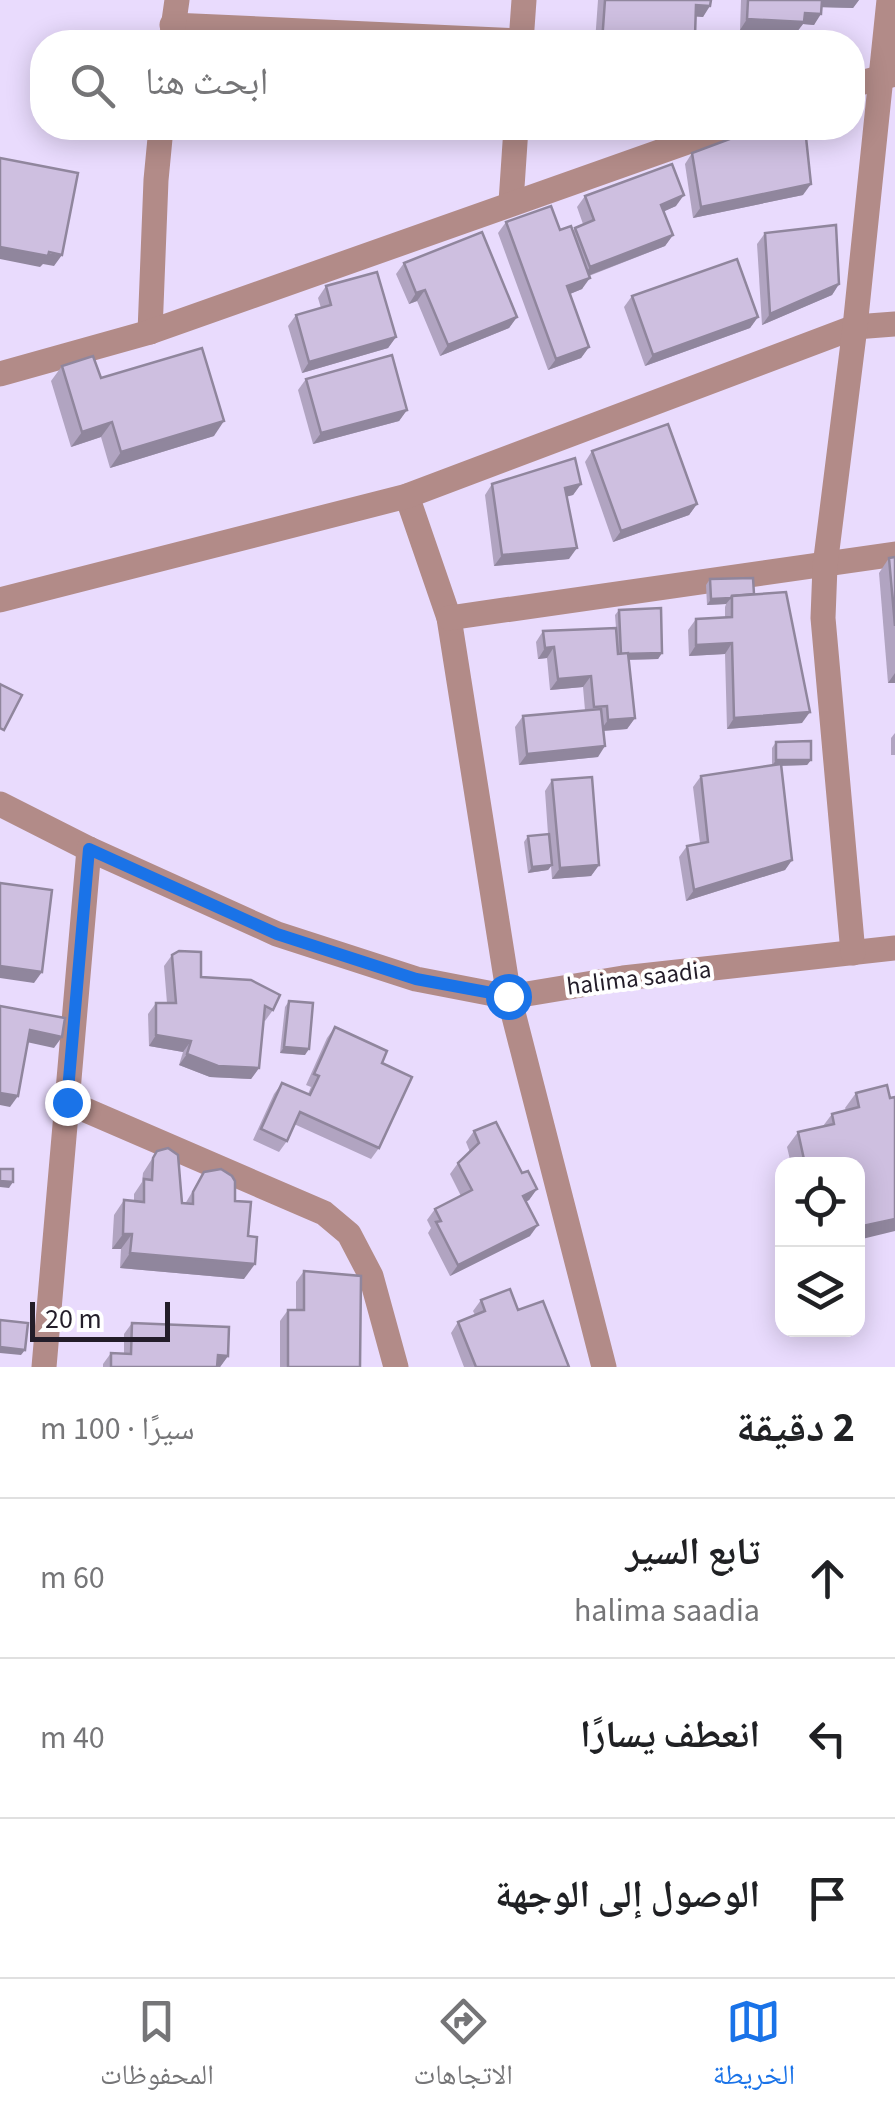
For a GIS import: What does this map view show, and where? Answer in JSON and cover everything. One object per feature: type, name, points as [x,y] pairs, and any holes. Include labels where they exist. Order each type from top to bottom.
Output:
[{"type":"street","points":[[522,30],[524,0]]},
{"type":"street","points":[[853,953],[823,618],[825,566],[888,74],[889,0]]},
{"type":"street","points":[[173,22],[312,30]]},
{"type":"street","points":[[150,332],[161,140]]},
{"type":"street","points":[[511,202],[515,140]]},
{"type":"street","points":[[0,374],[150,332],[692,140]]},
{"type":"street","points":[[0,600],[407,496],[855,327],[895,324]]},
{"type":"street","points":[[407,496],[449,618],[508,996],[604,1367]]},
{"type":"street","points":[[449,618],[895,554]]},
{"type":"street","name":"halima saadia","points":[[0,804],[277,934],[416,979],[508,996],[624,978],[895,948]]},
{"type":"street","points":[[44,1367],[89,849]]},
{"type":"street","points":[[67,1102],[324,1213],[349,1234],[370,1276],[396,1367]]},
{"type":"building","points":[[605,0],[711,0],[710,6],[696,5],[695,30],[603,30]]},
{"type":"building","points":[[748,0],[822,0],[821,14],[805,13],[804,22],[747,19]]},
{"type":"building","points":[[727,140],[806,140],[811,184],[701,207],[692,153]]},
{"type":"building","points":[[0,158],[78,173],[62,255],[0,247]]},
{"type":"building","points":[[672,164],[684,195],[661,205],[673,235],[590,267],[575,228],[594,220],[585,196]]},
{"type":"building","points":[[551,206],[560,230],[571,226],[590,278],[567,286],[589,347],[556,359],[506,222]]},
{"type":"building","points":[[836,225],[839,284],[770,314],[765,233]]},
{"type":"building","points":[[482,232],[517,317],[448,345],[425,290],[416,293],[404,263]]},
{"type":"building","points":[[737,259],[758,317],[653,355],[632,296]]},
{"type":"building","points":[[377,272],[396,337],[309,362],[296,315],[331,305],[326,286]]},
{"type":"building","points":[[202,348],[224,421],[121,452],[112,422],[82,432],[62,366],[93,356],[101,378]]},
{"type":"building","points":[[392,355],[407,410],[321,433],[306,379]]},
{"type":"building","points":[[668,424],[697,504],[621,531],[592,451]]},
{"type":"building","points":[[575,458],[581,484],[565,488],[577,548],[502,555],[492,484]]},
{"type":"building","points":[[895,557],[895,626],[889,558]]},
{"type":"building","points":[[753,578],[754,594],[711,599],[710,579]]},
{"type":"building","points":[[786,592],[810,712],[734,718],[732,643],[696,645],[696,619],[732,617],[732,596]]},
{"type":"building","points":[[661,608],[662,653],[621,654],[619,610]]},
{"type":"building","points":[[616,628],[618,654],[628,653],[635,718],[608,720],[607,706],[594,707],[591,676],[558,679],[554,647],[545,648],[543,631]]},
{"type":"building","points":[[0,684],[22,695],[4,730],[0,728]]},
{"type":"building","points":[[601,709],[605,746],[527,754],[523,716]]},
{"type":"building","points":[[811,741],[811,760],[776,760],[776,742]]},
{"type":"building","points":[[781,764],[792,860],[694,890],[687,846],[708,842],[701,776]]},
{"type":"building","points":[[592,777],[599,865],[560,868],[552,780]]},
{"type":"building","points":[[549,834],[552,865],[532,867],[528,836]]},
{"type":"building","points":[[0,883],[52,890],[42,972],[0,966]]},
{"type":"building","points":[[179,951],[201,952],[201,977],[251,980],[280,995],[273,1010],[265,1006],[259,1068],[218,1066],[187,1054],[191,1041],[156,1035],[156,1003],[176,1003],[172,955]]},
{"type":"building","points":[[289,1001],[313,1003],[309,1049],[284,1047]]},
{"type":"building","points":[[0,1006],[65,1018],[62,1037],[30,1030],[18,1096],[0,1093]]},
{"type":"building","points":[[335,1027],[387,1051],[382,1063],[412,1077],[379,1148],[300,1112],[287,1141],[261,1129],[282,1083],[310,1095],[319,1076],[314,1074]]},
{"type":"building","points":[[887,1085],[890,1098],[895,1097],[895,1219],[865,1225],[865,1157],[803,1157],[798,1132],[834,1124],[832,1114],[859,1107],[856,1093]]},
{"type":"building","points":[[496,1122],[522,1173],[528,1171],[537,1189],[523,1196],[538,1225],[458,1265],[436,1222],[441,1221],[435,1209],[472,1190],[458,1163],[479,1143],[474,1131]]},
{"type":"building","points":[[168,1148],[178,1155],[182,1203],[193,1204],[193,1192],[204,1172],[221,1169],[232,1176],[235,1201],[251,1202],[248,1236],[257,1237],[255,1264],[130,1253],[132,1234],[123,1234],[124,1200],[144,1202],[144,1179],[152,1180],[153,1158],[157,1151]]},
{"type":"building","points":[[0,1169],[13,1169],[13,1182],[0,1181]]},
{"type":"building","points":[[304,1271],[361,1276],[360,1367],[288,1367],[288,1310],[304,1310]]},
{"type":"building","points":[[510,1289],[518,1310],[543,1301],[569,1367],[476,1367],[458,1322],[485,1311],[481,1300]]},
{"type":"building","points":[[0,1320],[28,1323],[25,1350],[0,1347]]},
{"type":"building","points":[[132,1323],[229,1327],[228,1356],[218,1355],[217,1367],[111,1367],[111,1353],[131,1354]]},
{"type":"route","points":[[67,1102],[89,849],[277,934],[416,979],[508,996]]}]
